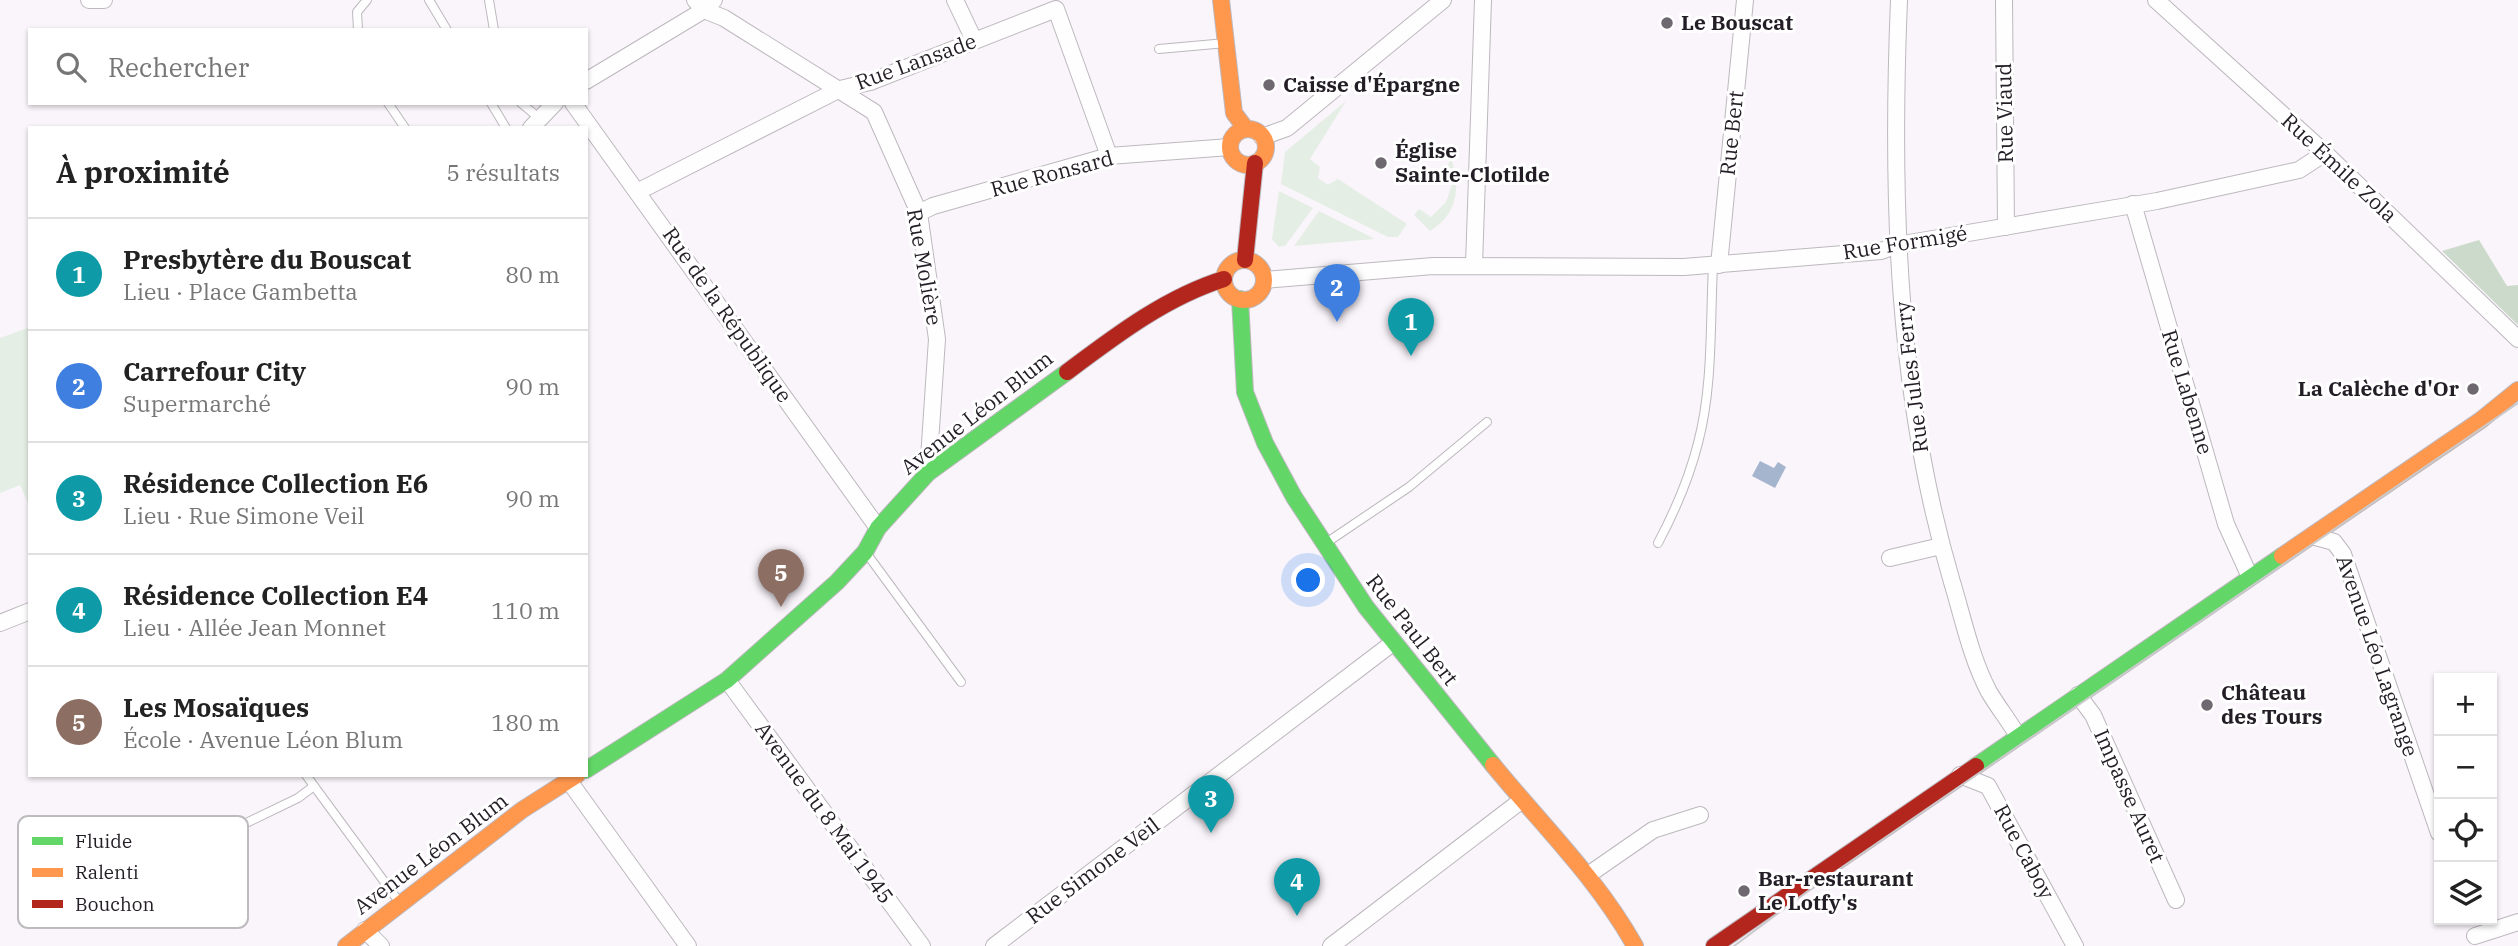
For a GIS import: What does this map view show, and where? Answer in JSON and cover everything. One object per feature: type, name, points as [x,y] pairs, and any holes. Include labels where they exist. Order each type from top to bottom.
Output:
[{"type":"street","points":[[89,0],[104,0]]},
{"type":"street","points":[[955,0],[974,40]]},
{"type":"street","points":[[1221,0],[1234,113],[1246,129]]},
{"type":"street","points":[[1262,137],[1287,128],[1443,0]]},
{"type":"street","points":[[1474,265],[1483,0]]},
{"type":"street","name":"Rue Bert","points":[[1716,265],[1745,0]]},
{"type":"street","name":"Rue Jules Ferry","points":[[1899,0],[1895,107],[1897,245],[1917,442],[1941,546],[1983,677],[2018,736]]},
{"type":"street","name":"Rue Viaud","points":[[2004,0],[2006,227]]},
{"type":"street","name":"Rue Émile Zola","points":[[2156,0],[2325,153],[2518,339]]},
{"type":"street","points":[[588,80],[704,3]]},
{"type":"street","name":"Rue Molière","points":[[704,3],[874,112],[919,213],[937,339],[928,473]]},
{"type":"street","name":"Rue Lansade","points":[[639,191],[840,89],[870,82],[1056,5],[1110,156]]},
{"type":"street","points":[[535,123],[553,105]]},
{"type":"street","name":"Rue de la République","points":[[574,105],[639,191],[878,528]]},
{"type":"street","points":[[1245,260],[1255,163],[1265,152],[1262,137],[1255,131],[1246,129],[1236,133],[1230,148],[1238,162],[1255,163]]},
{"type":"street","name":"Rue Ronsard","points":[[919,213],[933,206],[1110,156],[1230,148]]},
{"type":"street","name":"Rue Formigé","points":[[1264,280],[1474,265],[1581,268],[1716,265],[1881,251],[1897,245],[2133,204],[2299,170],[2325,153]]},
{"type":"street","name":"Rue Labenne","points":[[2133,204],[2227,524],[2250,577]]},
{"type":"street","points":[[1245,260],[1260,269],[1264,280],[1256,296],[1240,299],[1229,292],[1224,279],[1228,268],[1245,260]]},
{"type":"street","name":"Avenue Léon Blum","points":[[588,768],[727,680],[837,582],[865,552],[878,528],[928,473],[1115,336],[1195,288],[1224,279]]},
{"type":"street","name":"Rue Paul Bert","points":[[1240,299],[1245,392],[1265,443],[1324,544],[1394,642],[1522,800],[1588,875],[1615,910],[1635,946]]},
{"type":"street","points":[[1714,946],[2312,536],[2518,390]]},
{"type":"street","name":"Avenue Léo Lagrange","points":[[2312,536],[2326,538],[2339,547],[2358,591],[2434,818]]},
{"type":"street","points":[[1890,558],[1941,546]]},
{"type":"street","points":[[0,623],[28,612]]},
{"type":"street","name":"Rue Simone Veil","points":[[994,946],[1394,642]]},
{"type":"street","name":"Avenue du 8 Mai 1945","points":[[727,680],[922,946]]},
{"type":"street","name":"Impasse Auret","points":[[2078,695],[2093,715],[2176,900]]},
{"type":"street","name":"Rue Caboy","points":[[1960,775],[1988,786],[2075,946]]},
{"type":"street","points":[[573,778],[688,946]]},
{"type":"street","name":"Avenue Léon Blum","points":[[346,946],[522,810],[573,778]]},
{"type":"street","points":[[1331,946],[1522,800]]},
{"type":"street","points":[[1588,875],[1653,830],[1700,816]]},
{"type":"street","points":[[2476,941],[2518,922]]},
{"type":"street","points":[[365,930],[381,946]]},
{"type":"lane","points":[[358,28],[357,12],[367,0]]},
{"type":"lane","points":[[429,0],[446,28]]},
{"type":"lane","points":[[489,0],[494,28]]},
{"type":"lane","points":[[1159,49],[1226,43]]},
{"type":"lane","points":[[389,105],[404,126]]},
{"type":"lane","points":[[493,105],[505,126]]},
{"type":"lane","points":[[522,105],[535,123]]},
{"type":"lane","points":[[1658,543],[1682,497],[1699,442],[1706,396],[1716,265]]},
{"type":"lane","points":[[1324,544],[1409,487],[1487,422]]},
{"type":"lane","points":[[865,552],[961,682]]},
{"type":"lane","points":[[307,777],[400,903]]},
{"type":"lane","points":[[248,822],[299,798],[314,786]]},
{"type":"shaded area","points":[[1346,101],[1310,159],[1320,167],[1318,178],[1328,185],[1338,179],[1407,224],[1398,237],[1388,237],[1281,184],[1285,152]]},
{"type":"shaded area","points":[[1451,158],[1456,179],[1455,199],[1446,216],[1430,231],[1414,215],[1419,209],[1431,217],[1446,202],[1454,179],[1443,174]]},
{"type":"shaded area","points":[[1279,191],[1313,208],[1285,246],[1279,247],[1272,239]]},
{"type":"shaded area","points":[[1319,211],[1375,239],[1294,246]]},
{"type":"shaded area","points":[[28,328],[28,503],[20,485],[0,493],[0,338]]},
{"type":"green space","points":[[2479,240],[2507,286],[2518,285],[2518,325],[2442,251]]},
{"type":"water","points":[[1760,461],[1774,468],[1778,462],[1786,467],[1775,488],[1752,476]]},
{"type":"tram line","points":[[1734,946],[1816,885],[2518,403]]},
{"type":"traffic: fast","points":[[1240,299],[1245,392],[1265,443],[1294,497],[1366,607],[1493,765]]},
{"type":"traffic: fast","points":[[588,769],[727,680],[837,582],[865,552],[878,528],[928,473],[1067,372]]},
{"type":"traffic: fast","points":[[1976,766],[2282,556]]},
{"type":"traffic: slow","points":[[1221,0],[1234,113],[1246,129]]},
{"type":"traffic: slow","points":[[1248,129],[1260,135],[1266,147],[1260,159],[1248,165],[1236,159],[1230,147],[1236,135],[1248,129]]},
{"type":"traffic: slow","points":[[1244,260],[1258,266],[1264,280],[1258,294],[1244,300],[1230,294],[1224,280],[1230,266],[1244,260]]},
{"type":"traffic: slow","points":[[2282,556],[2481,420],[2518,390]]},
{"type":"traffic: slow","points":[[1493,765],[1604,897],[1635,946]]},
{"type":"traffic: slow","points":[[346,946],[522,810],[574,777]]},
{"type":"traffic: jam","points":[[1245,260],[1255,163]]},
{"type":"traffic: jam","points":[[1067,372],[1161,307],[1224,279]]},
{"type":"traffic: jam","points":[[1714,946],[1976,766]]},
{"type":"place","name":"Le Bouscat","points":[[1667,23]]},
{"type":"place","name":"Caisse d'Épargne","points":[[1269,85]]},
{"type":"place","name":"Église Sainte-Clotilde","points":[[1381,163]]},
{"type":"place","name":"Carrefour City","points":[[1337,322]]},
{"type":"place","name":"Presbytère du Bouscat","points":[[1411,356]]},
{"type":"place","name":"La Calèche d'Or","points":[[2473,389]]},
{"type":"place","name":"Les Mosaïques","points":[[781,607]]},
{"type":"place","name":"Château des Tours","points":[[2207,705]]},
{"type":"place","name":"Résidence Collection E6","points":[[1211,833]]},
{"type":"place","name":"Bar-restaurant Le Lotfy's","points":[[1744,891]]},
{"type":"place","name":"Résidence Collection E4","points":[[1297,916]]}]
